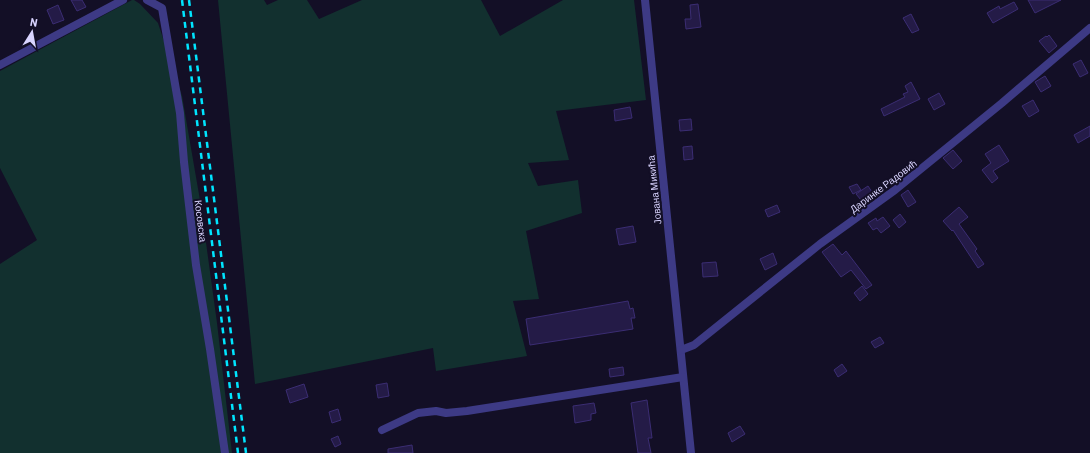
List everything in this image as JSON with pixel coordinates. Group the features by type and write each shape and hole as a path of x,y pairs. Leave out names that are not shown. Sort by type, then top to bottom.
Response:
{"street":[{"path":"0,65 123,0"},
{"name":"Косовска","path":"147,0 162,8 170,51 180,113 196,264 225,453"},
{"name":"Јована Микића","path":"645,0 691,453"},
{"name":"Даринке Радовић","path":"680,350 694,344 820,244 895,190 1002,104 1090,28"},
{"path":"382,430 418,413 436,411 446,413 467,411 683,377"}],"green space":[{"path":"132,0 140,4 158,23 182,96 201,206 217,323 232,453 0,453 0,264 37,240 0,168 0,71"},
{"path":"218,0 264,0 267,5 278,0 307,0 319,19 362,0 481,0 500,36 563,0 634,0 646,100 556,111 569,160 528,163 538,186 578,180 582,213 526,231 539,299 513,301 527,356 436,371 433,348 255,384"}],"building":[{"path":"71,0 82,0 86,7 77,11"},
{"path":"1028,0 1061,0 1035,13"},
{"path":"1014,2 1018,9 993,23 987,13 999,6 1000,9"},
{"path":"698,4 701,27 686,29 685,19 691,19 690,5"},
{"path":"58,5 64,20 53,24 47,10"},
{"path":"911,14 919,30 912,33 903,18"},
{"path":"1049,35 1057,46 1049,53 1039,41"},
{"path":"1081,60 1088,73 1080,77 1073,64"},
{"path":"1045,76 1051,86 1041,92 1035,82"},
{"path":"911,82 920,99 884,116 881,109 905,97 903,94 908,92 905,86"},
{"path":"939,93 945,104 934,110 928,99"},
{"path":"1033,100 1039,111 1029,117 1022,106"},
{"path":"630,107 632,118 615,121 614,110"},
{"path":"691,119 692,130 680,131 679,120"},
{"path":"1090,126 1090,136 1078,143 1074,135"},
{"path":"999,145 1009,161 993,171 998,178 992,183 982,170 991,163 985,154"},
{"path":"692,146 693,159 684,160 683,147"},
{"path":"953,150 962,161 953,169 943,158"},
{"path":"857,184 861,190 853,194 849,187"},
{"path":"868,186 872,192 861,200 856,194"},
{"path":"908,190 916,202 908,207 901,195"},
{"path":"777,205 780,212 768,217 765,210"},
{"path":"959,207 968,217 959,224 977,249 975,251 984,264 978,268 953,230 952,231 943,221"},
{"path":"900,214 906,222 899,228 893,220"},
{"path":"883,217 890,226 881,233 877,228 873,230 868,223 876,218 877,221"},
{"path":"633,226 636,242 619,245 616,229"},
{"path":"833,244 842,255 846,251 872,285 866,289 851,270 841,277 822,252"},
{"path":"773,253 777,264 765,270 760,259"},
{"path":"716,262 718,276 703,277 702,263"},
{"path":"862,286 868,294 860,301 854,293"},
{"path":"628,301 630,309 633,308 635,318 631,318 633,329 530,345 526,319"},
{"path":"880,337 884,343 875,348 871,342"},
{"path":"842,364 847,371 838,377 834,370"},
{"path":"623,367 624,375 610,377 609,369"},
{"path":"387,383 389,396 378,398 376,385"},
{"path":"304,384 308,397 290,403 286,390"},
{"path":"647,400 652,438 648,438 651,453 638,453 631,403"},
{"path":"594,403 596,413 591,414 591,420 575,423 573,406"},
{"path":"338,409 341,420 332,423 329,412"},
{"path":"740,426 745,434 732,442 728,433"},
{"path":"338,436 341,444 335,447 331,439"},
{"path":"412,445 413,453 388,453 388,449"}],"railway":[{"path":"182,0 238,453"},
{"path":"189,0 246,453"}]}
